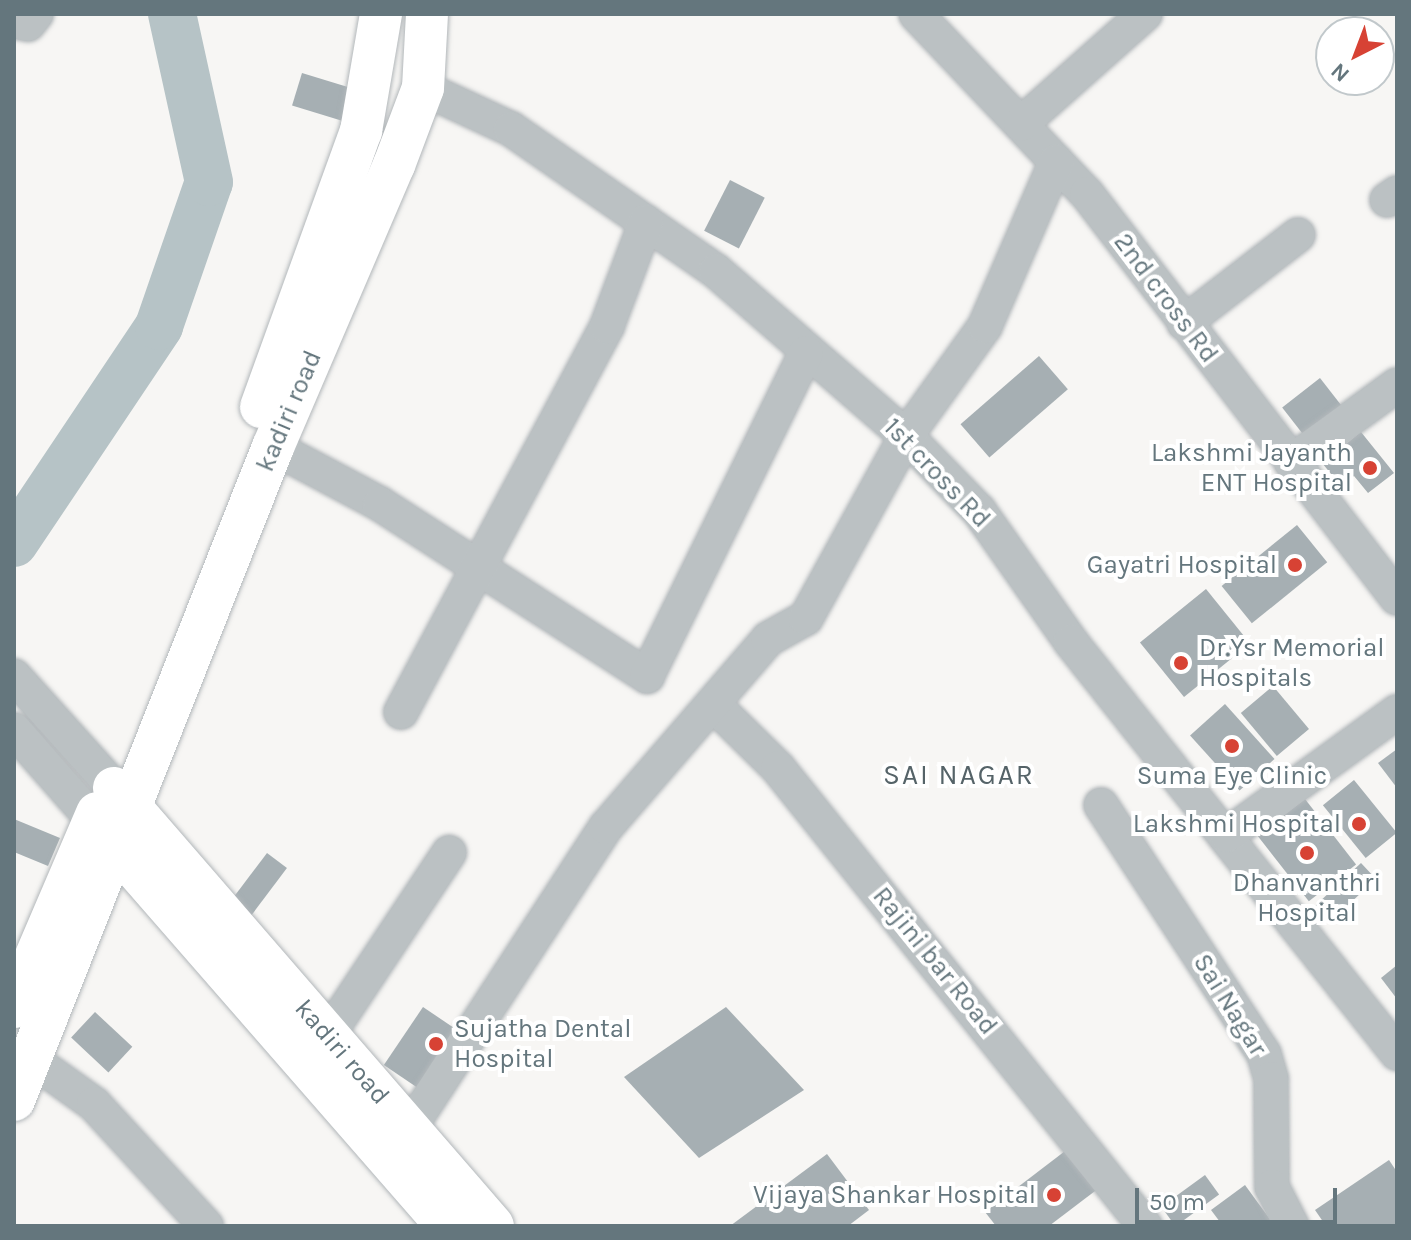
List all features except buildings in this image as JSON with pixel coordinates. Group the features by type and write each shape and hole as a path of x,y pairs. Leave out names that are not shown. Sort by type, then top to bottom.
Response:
{"main road":[{"name":"kadiri road","path":"112,813 371,91 381,14"},
{"name":"kadiri road","path":"112,813 273,447 423,88 427,14"},
{"name":"kadiri road","path":"112,813 328,1035 493,1226"},
{"name":"kadiri road","path":"112,813 447,1226"},
{"path":"14,1007 112,813"},
{"path":"14,1100 31,1059 112,813"}],"street":[{"path":"14,21 28,24 36,14"},
{"name":"2nd cross Rd","path":"916,14 1056,162 1397,598"},
{"path":"1021,124 1145,14"},
{"name":"1st cross Rd","path":"423,88 511,129 716,271 806,353 906,436 979,511 1071,642 1397,1053"},
{"path":"409,1129 574,871 768,639 806,618 906,436 985,326 1056,162"},
{"path":"401,712 607,326 646,222"},
{"path":"1184,323 1298,235"},
{"path":"273,447 479,567 647,676 806,353"},
{"path":"1291,462 1397,385"},
{"path":"14,676 64,734 112,813"},
{"name":"Rajini bar Road","path":"714,705 788,780 1145,1226"},
{"path":"1227,835 1397,712"},
{"path":"14,730 41,761 112,813"},
{"name":"Sai Nagar","path":"1101,805 1264,1054 1271,1079 1272,1187 1292,1226"},
{"path":"328,1035 449,853"},
{"path":"31,1059 94,1104 206,1226"}],"waterway":[{"path":"14,543 159,326 209,182 172,14"}],"place":[{"name":"Lakshmi Jayanth ENT Hospital","path":"1370,468"},
{"name":"Gayatri Hospital","path":"1295,565"},
{"name":"Dr.Ysr Memorial Hospitals","path":"1181,663"},
{"name":"Suma Eye Clinic","path":"1232,746"},
{"name":"Lakshmi Hospital","path":"1359,824"},
{"name":"Dhanvanthri Hospital","path":"1307,853"},
{"name":"Sujatha Dental Hospital","path":"436,1044"},
{"name":"Vijaya Shankar Hospital","path":"1054,1195"}],"district":[{"name":"SAI NAGAR","path":"959,775"}]}
